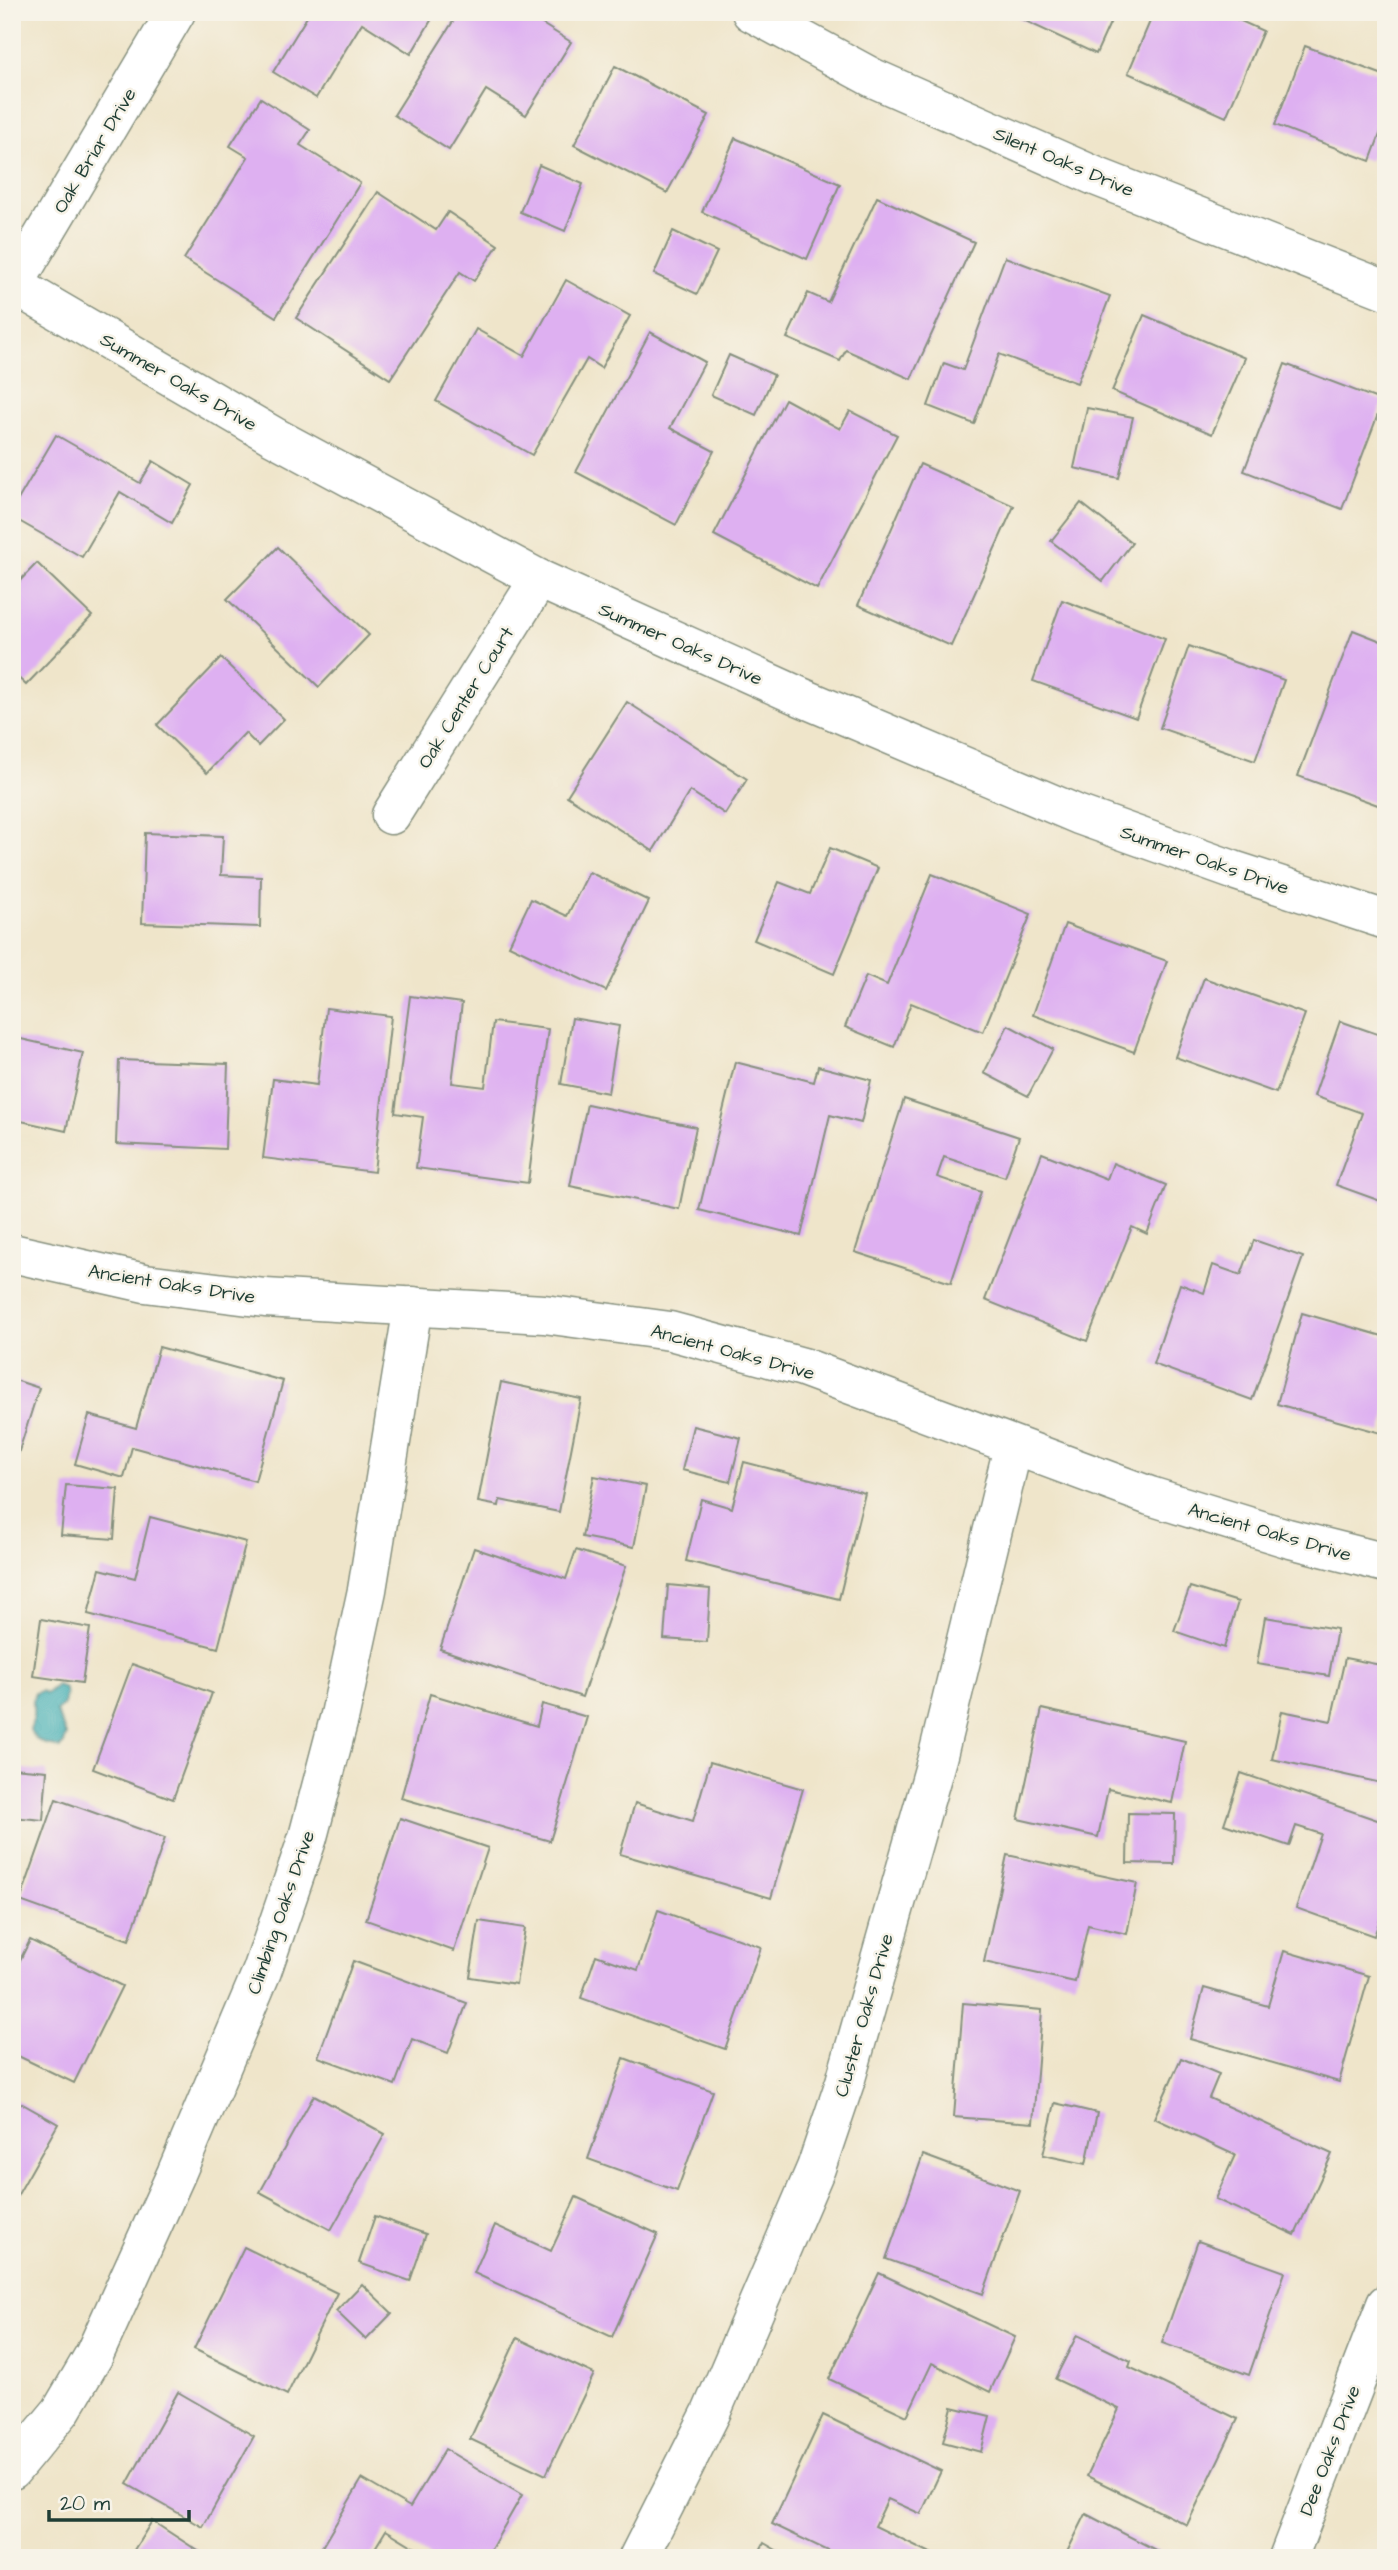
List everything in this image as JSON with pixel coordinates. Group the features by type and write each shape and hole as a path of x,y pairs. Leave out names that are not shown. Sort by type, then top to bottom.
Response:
{"street":[{"name":"Oak Briar Drive","path":"13,287 176,12"},
{"name":"Silent Oaks Drive","path":"751,12 873,78 1083,171 1386,290"},
{"name":"Summer Oaks Drive","path":"13,287 273,436 539,579 801,697 1079,815 1233,870 1386,920"},
{"name":"Oak Center Court","path":"391,815 539,579"},
{"name":"Ancient Oaks Drive","path":"12,1253 145,1283 265,1298 544,1314 670,1331 803,1367 1150,1496 1287,1538 1386,1563"},
{"name":"Climbing Oaks Drive","path":"12,2470 61,2411 94,2355 176,2174 262,1971 308,1837 340,1715 367,1590 413,1306"},
{"name":"Cluster Oaks Drive","path":"638,2558 711,2413 816,2168 845,2082 939,1755 1013,1447"},
{"name":"Dee Oaks Drive","path":"1288,2558 1386,2304"}],"water":[{"path":"57,1685 64,1688 66,1693 64,1705 56,1711 66,1735 60,1748 38,1740 30,1729 35,1693 41,1691 46,1694"}],"building":[{"path":"310,12 436,12 411,54 362,23 316,98 273,72"},
{"path":"459,12 523,12 571,42 526,115 486,90 449,150 394,115"},
{"path":"1006,12 1115,12 1096,54"},
{"path":"1154,12 1221,12 1263,31 1226,117 1128,73"},
{"path":"1305,46 1386,76 1386,118 1370,161 1275,125"},
{"path":"615,66 709,115 667,193 574,145"},
{"path":"261,98 310,130 300,145 360,183 276,317 184,259 248,157 230,146"},
{"path":"735,138 840,184 807,259 702,212"},
{"path":"539,165 583,184 565,231 520,212"},
{"path":"378,192 436,230 448,212 498,245 474,281 460,272 390,379 296,318"},
{"path":"877,197 974,242 911,379 846,350 840,361 787,338 808,293 828,302"},
{"path":"673,231 717,252 697,294 654,274"},
{"path":"1005,257 1110,296 1077,383 999,354 974,424 928,406 944,363 963,370"},
{"path":"566,280 630,316 601,368 587,359 532,455 436,401 476,329 524,356"},
{"path":"1144,315 1245,358 1212,434 1112,391"},
{"path":"650,332 705,362 670,428 714,451 676,525 576,472"},
{"path":"729,355 774,375 756,415 711,395"},
{"path":"1285,364 1383,401 1342,509 1244,471"},
{"path":"785,399 840,429 850,411 897,435 817,589 714,535"},
{"path":"1087,408 1133,417 1119,478 1074,468"},
{"path":"56,435 140,483 153,461 193,485 172,523 120,492 82,557 12,517 12,510"},
{"path":"920,464 1014,506 951,646 858,605"},
{"path":"1081,503 1132,543 1103,581 1051,541"},
{"path":"278,547 369,635 319,687 227,599"},
{"path":"37,563 92,616 26,685 12,672 12,589"},
{"path":"1062,600 1165,639 1136,718 1033,681"},
{"path":"1353,630 1386,643 1386,808 1298,776"},
{"path":"1189,646 1284,680 1255,761 1160,728"},
{"path":"221,658 284,719 258,746 245,733 207,773 157,725"},
{"path":"627,702 747,779 725,814 690,791 653,851 567,796"},
{"path":"145,833 223,836 221,875 261,877 260,927 142,923"},
{"path":"830,848 878,868 834,974 754,940 779,882 810,894"},
{"path":"589,872 649,901 606,991 509,945 531,899 567,916"},
{"path":"932,874 1031,914 983,1032 911,1003 894,1047 845,1027 866,976 887,985"},
{"path":"1065,924 1167,961 1134,1052 1033,1015"},
{"path":"1204,978 1305,1014 1276,1093 1175,1057"},
{"path":"410,996 462,1003 452,1083 485,1087 493,1022 548,1029 528,1183 416,1168 423,1117 395,1113"},
{"path":"326,1008 391,1016 374,1172 263,1158 273,1079 317,1085"},
{"path":"572,1018 619,1026 608,1093 561,1084"},
{"path":"1340,1021 1386,1037 1386,1203 1336,1185 1362,1113 1314,1096"},
{"path":"1008,1025 1053,1049 1028,1096 984,1073"},
{"path":"12,1037 83,1053 66,1131 12,1119"},
{"path":"119,1060 228,1064 225,1149 116,1144"},
{"path":"735,1062 814,1082 818,1066 871,1080 861,1123 830,1115 801,1236 699,1210"},
{"path":"904,1099 1019,1137 1005,1177 944,1157 937,1177 981,1192 951,1283 855,1252"},
{"path":"587,1104 696,1127 679,1209 570,1186"},
{"path":"1042,1153 1107,1179 1113,1163 1166,1185 1147,1234 1132,1227 1087,1341 985,1300"},
{"path":"1254,1240 1303,1257 1252,1400 1153,1364 1180,1284 1204,1293 1213,1265 1241,1275"},
{"path":"1302,1313 1386,1337 1386,1416 1381,1433 1277,1404"},
{"path":"159,1347 283,1381 255,1481 132,1447 124,1478 75,1464 89,1415 136,1428"},
{"path":"12,1379 39,1388 13,1470 12,1470"},
{"path":"501,1382 581,1399 559,1512 500,1500 499,1506 478,1502"},
{"path":"693,1426 741,1438 730,1482 682,1470"},
{"path":"744,1462 865,1493 839,1599 686,1561 701,1499 732,1508"},
{"path":"594,1476 646,1486 634,1547 582,1537"},
{"path":"66,1485 118,1489 114,1539 61,1535"},
{"path":"150,1517 246,1542 218,1648 88,1614 100,1569 135,1578"},
{"path":"474,1548 566,1579 576,1550 626,1566 582,1697 440,1649"},
{"path":"668,1585 710,1589 707,1642 664,1639"},
{"path":"1190,1587 1238,1602 1224,1648 1174,1631"},
{"path":"1265,1617 1337,1629 1329,1676 1257,1664"},
{"path":"41,1619 90,1628 82,1683 33,1676"},
{"path":"1345,1658 1386,1666 1386,1784 1272,1759 1282,1711 1331,1721"},
{"path":"132,1664 212,1693 173,1799 93,1769"},
{"path":"430,1694 537,1726 542,1704 587,1717 550,1841 401,1798"},
{"path":"1042,1709 1185,1741 1172,1803 1108,1789 1098,1837 1018,1819"},
{"path":"710,1762 803,1789 771,1898 620,1854 635,1803 693,1821"},
{"path":"12,1768 47,1771 43,1820 12,1817"},
{"path":"1241,1773 1386,1823 1386,1903 1374,1936 1296,1908 1321,1834 1296,1826 1289,1846 1224,1824"},
{"path":"56,1799 165,1838 129,1940 20,1901"},
{"path":"1128,1813 1175,1814 1174,1864 1127,1863"},
{"path":"400,1818 488,1848 454,1951 366,1920"},
{"path":"1007,1855 1137,1883 1127,1934 1088,1925 1075,1982 984,1962"},
{"path":"658,1910 761,1947 725,2049 581,1998 596,1955 638,1970"},
{"path":"479,1921 525,1928 516,1984 470,1977"},
{"path":"30,1940 122,1986 74,2083 12,2053 12,1976"},
{"path":"1284,1951 1369,1976 1339,2082 1190,2039 1204,1988 1268,2006"},
{"path":"353,1961 467,2003 448,2053 412,2039 395,2085 318,2057"},
{"path":"963,2003 1042,2010 1033,2123 954,2117"},
{"path":"624,2058 713,2091 677,2191 588,2159"},
{"path":"1181,2058 1219,2074 1209,2098 1332,2154 1295,2235 1215,2199 1235,2155 1154,2118"},
{"path":"314,2095 385,2134 331,2230 260,2192"},
{"path":"12,2098 58,2124 12,2205"},
{"path":"1055,2103 1097,2113 1086,2164 1043,2155"},
{"path":"923,2155 1020,2191 983,2294 886,2259"},
{"path":"576,2197 658,2234 612,2337 474,2273 495,2225 551,2251"},
{"path":"375,2216 426,2234 410,2281 359,2263"},
{"path":"1198,2241 1285,2272 1249,2375 1162,2343"},
{"path":"244,2247 337,2293 287,2395 194,2349"},
{"path":"879,2273 1015,2337 990,2392 932,2363 907,2416 829,2379"},
{"path":"362,2284 392,2313 366,2340 336,2311"},
{"path":"1077,2335 1131,2361 1129,2367 1238,2419 1187,2525 1087,2476 1119,2409 1055,2379"},
{"path":"517,2338 594,2374 546,2475 470,2439"},
{"path":"178,2392 254,2436 203,2527 127,2484"},
{"path":"952,2407 990,2416 981,2452 943,2442"},
{"path":"823,2415 941,2471 921,2514 888,2499 875,2526 941,2558 843,2558 772,2524"},
{"path":"445,2449 522,2495 486,2558 432,2558 386,2530 369,2558 329,2558 319,2552 362,2479 410,2507"},
{"path":"1086,2514 1171,2558 1064,2558"},
{"path":"152,2521 209,2558 129,2558"},
{"path":"764,2543 790,2558 756,2558"}]}
